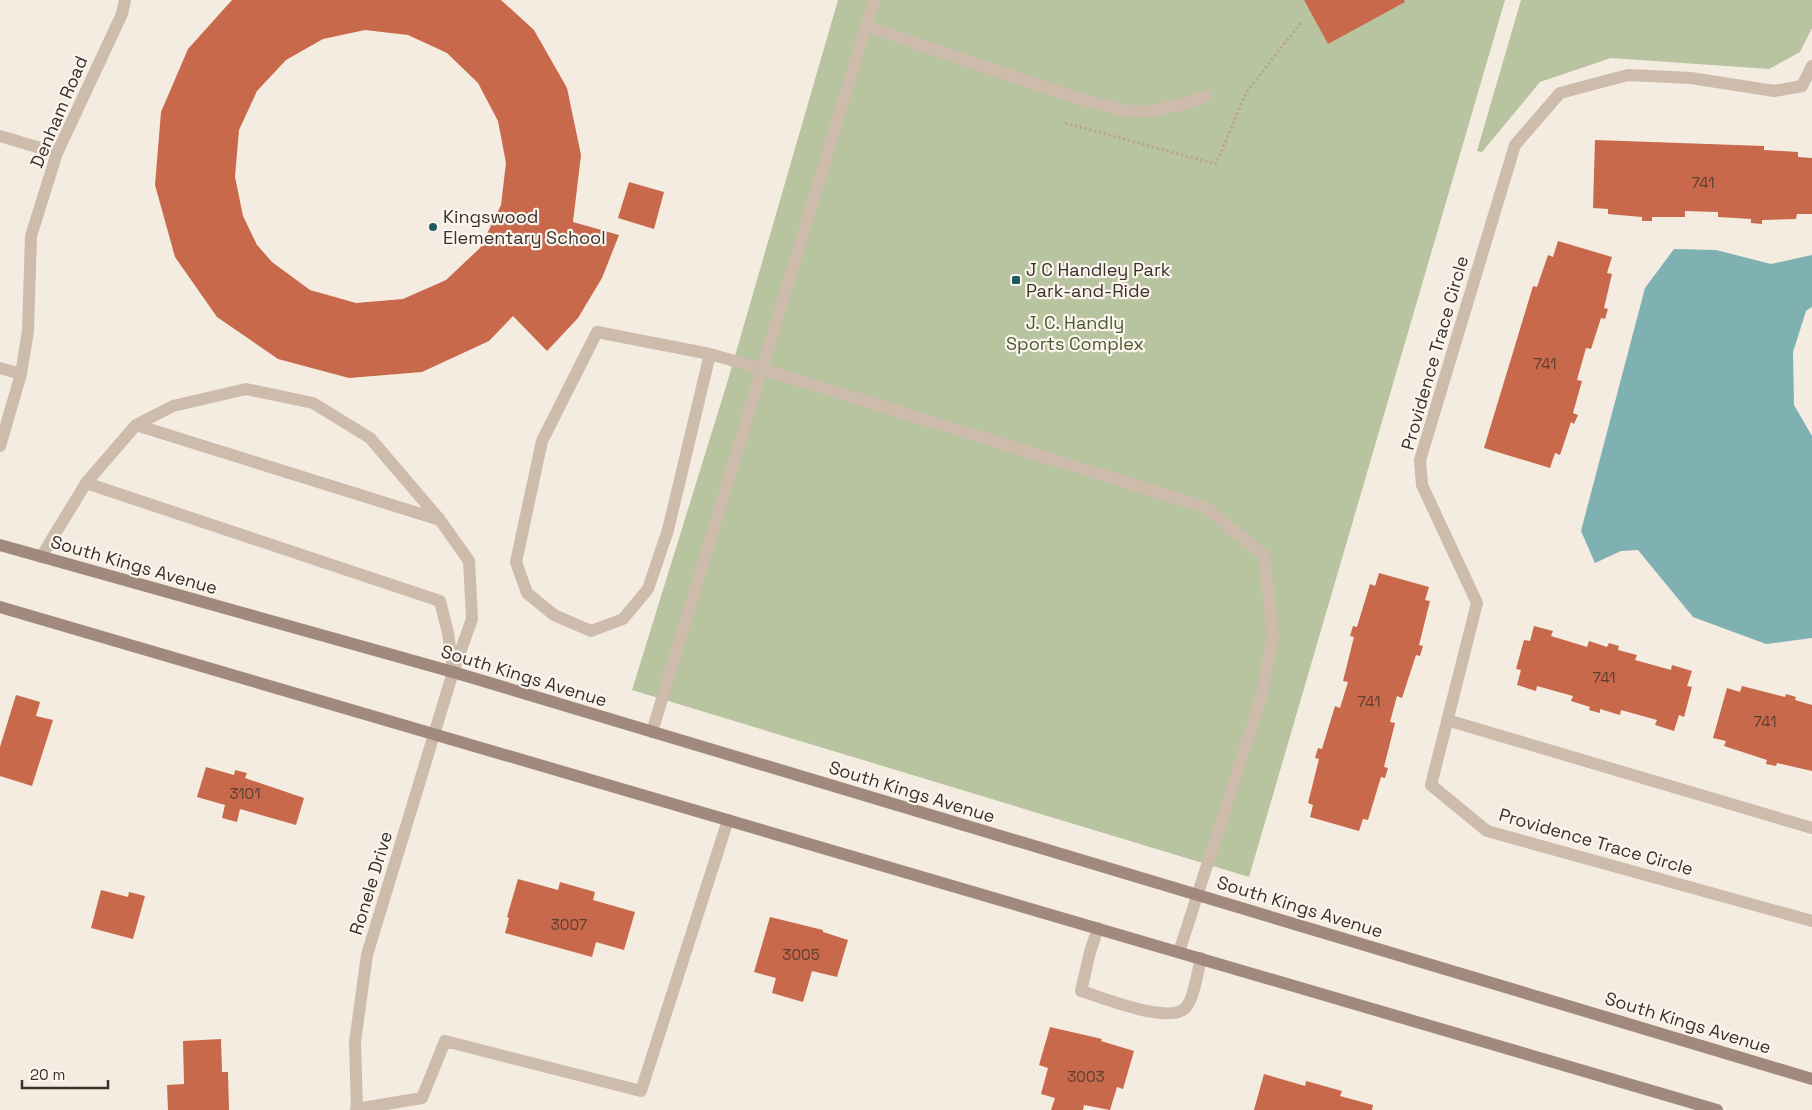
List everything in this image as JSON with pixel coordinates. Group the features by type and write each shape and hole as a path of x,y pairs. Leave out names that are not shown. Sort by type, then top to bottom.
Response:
{"main road":[{"name":"South Kings Avenue","path":"0,545 453,672 1812,1079"},
{"path":"0,607 1717,1110"}],"street":[{"name":"Denham Road","path":"0,446 21,374 28,331 31,236 57,153 122,14 125,0"},
{"path":"652,732 875,0"},
{"path":"866,26 1073,97 1126,111 1145,112 1185,104 1206,96"},
{"name":"Providence Trace Circle","path":"1812,66 1802,86 1774,91 1691,78 1628,74 1560,93 1515,145 1420,460 1422,485 1476,603 1431,785 1487,830 1812,921"},
{"path":"0,136 57,153"},
{"path":"710,354 668,530 648,589 623,619 591,631 554,615 527,594 516,562 542,440 597,332 710,354 1206,507 1264,555 1273,634 1262,696 1178,952"},
{"path":"0,368 21,374"},
{"name":"Ronele Drive","path":"136,425 173,406 246,389 313,403 370,438 440,520 469,561 472,618 453,672 367,955 355,1042 356,1110"},
{"path":"41,557 86,483 136,425 440,520"},
{"path":"86,483 440,601 448,633 453,672"},
{"path":"1447,720 1812,828"},
{"path":"356,1110 422,1098 445,1041 641,1091 728,820"},
{"path":"1098,928 1081,991 1155,1013 1179,1013 1188,1006 1201,958"}],"green space":[{"name":"J. C. Handly Sports Complex","path":"838,0 1505,0 1249,877 632,690 728,380"},
{"path":"1521,0 1812,0 1812,28 1800,52 1769,69 1611,58 1540,82 1482,152 1477,151"}],"water":[{"path":"1674,249 1716,250 1771,264 1812,255 1812,307 1806,311 1793,352 1794,405 1812,436 1812,638 1766,644 1693,617 1638,550 1621,551 1595,563 1581,531 1645,288"}],"building":[{"path":"232,0 501,0 534,30 567,88 581,155 573,222 619,235 602,278 578,318 547,351 513,316 489,341 422,372 349,378 278,359 217,317 175,257 155,185 161,112 188,49","holes":["365,30 408,35 447,53 478,83 498,121 506,163 501,205 480,248 446,280 403,299 356,303 310,290 272,262 257,245 243,216 235,177 239,130 257,91 286,60 323,39"]},
{"path":"1304,0 1404,0 1405,2 1328,44"},
{"path":"1595,140 1764,146 1764,150 1798,152 1798,157 1812,158 1812,214 1797,214 1796,219 1762,220 1762,224 1751,223 1751,219 1718,217 1718,212 1685,211 1685,217 1652,217 1652,221 1642,221 1642,217 1608,214 1608,209 1593,208"},
{"path":"629,182 664,192 654,229 618,218"},
{"path":"1558,241 1612,257 1607,273 1612,274 1604,308 1608,309 1605,319 1601,318 1591,349 1586,348 1577,380 1582,381 1573,413 1578,415 1574,424 1571,422 1560,455 1555,453 1550,468 1484,448 1533,286 1537,287 1548,255 1553,257"},
{"path":"1379,573 1429,587 1425,600 1430,601 1419,645 1423,646 1420,656 1416,655 1402,698 1397,696 1390,722 1395,723 1384,767 1388,768 1385,778 1381,777 1368,820 1363,819 1359,831 1310,817 1313,805 1308,803 1319,759 1315,758 1318,748 1322,749 1335,706 1340,708 1348,682 1343,681 1354,637 1350,636 1353,626 1357,627 1370,584 1375,586"},
{"path":"1534,626 1553,631 1551,636 1587,647 1589,641 1607,647 1609,643 1619,646 1618,650 1637,655 1635,660 1671,670 1672,665 1692,671 1687,686 1692,687 1684,717 1679,715 1674,731 1655,725 1657,720 1621,710 1620,715 1600,709 1600,713 1589,710 1590,707 1571,701 1573,696 1537,686 1536,691 1517,685 1521,670 1516,669 1524,640 1530,641"},
{"path":"1742,686 1785,697 1786,694 1796,697 1795,700 1812,705 1812,771 1777,763 1776,766 1766,764 1767,760 1724,746 1726,741 1713,738 1727,688 1740,692"},
{"path":"16,695 40,702 36,716 53,720 32,786 0,776 0,747"},
{"path":"206,767 234,775 235,770 247,773 245,778 304,798 296,825 240,809 237,822 222,818 225,805 197,797"},
{"path":"518,879 558,890 560,882 595,892 593,900 635,912 624,950 596,942 592,957 505,933 509,918 507,917"},
{"path":"101,890 128,897 129,892 145,896 133,939 91,928"},
{"path":"770,917 823,930 823,932 848,940 837,977 812,971 803,1002 772,993 776,978 754,972"},
{"path":"1050,1027 1102,1039 1101,1041 1134,1051 1123,1089 1117,1087 1110,1110 1084,1105 1083,1110 1051,1110 1055,1098 1041,1094 1048,1068 1039,1065"},
{"path":"221,1039 222,1072 228,1072 229,1110 168,1110 167,1085 184,1084 183,1041"},
{"path":"1264,1074 1305,1086 1306,1081 1342,1091 1340,1096 1373,1105 1372,1110 1254,1110"}],"place":[{"name":"Kingswood Elementary School","path":"433,227"},
{"name":"J C Handley Park Park-and-Ride","path":"1016,280"}]}
